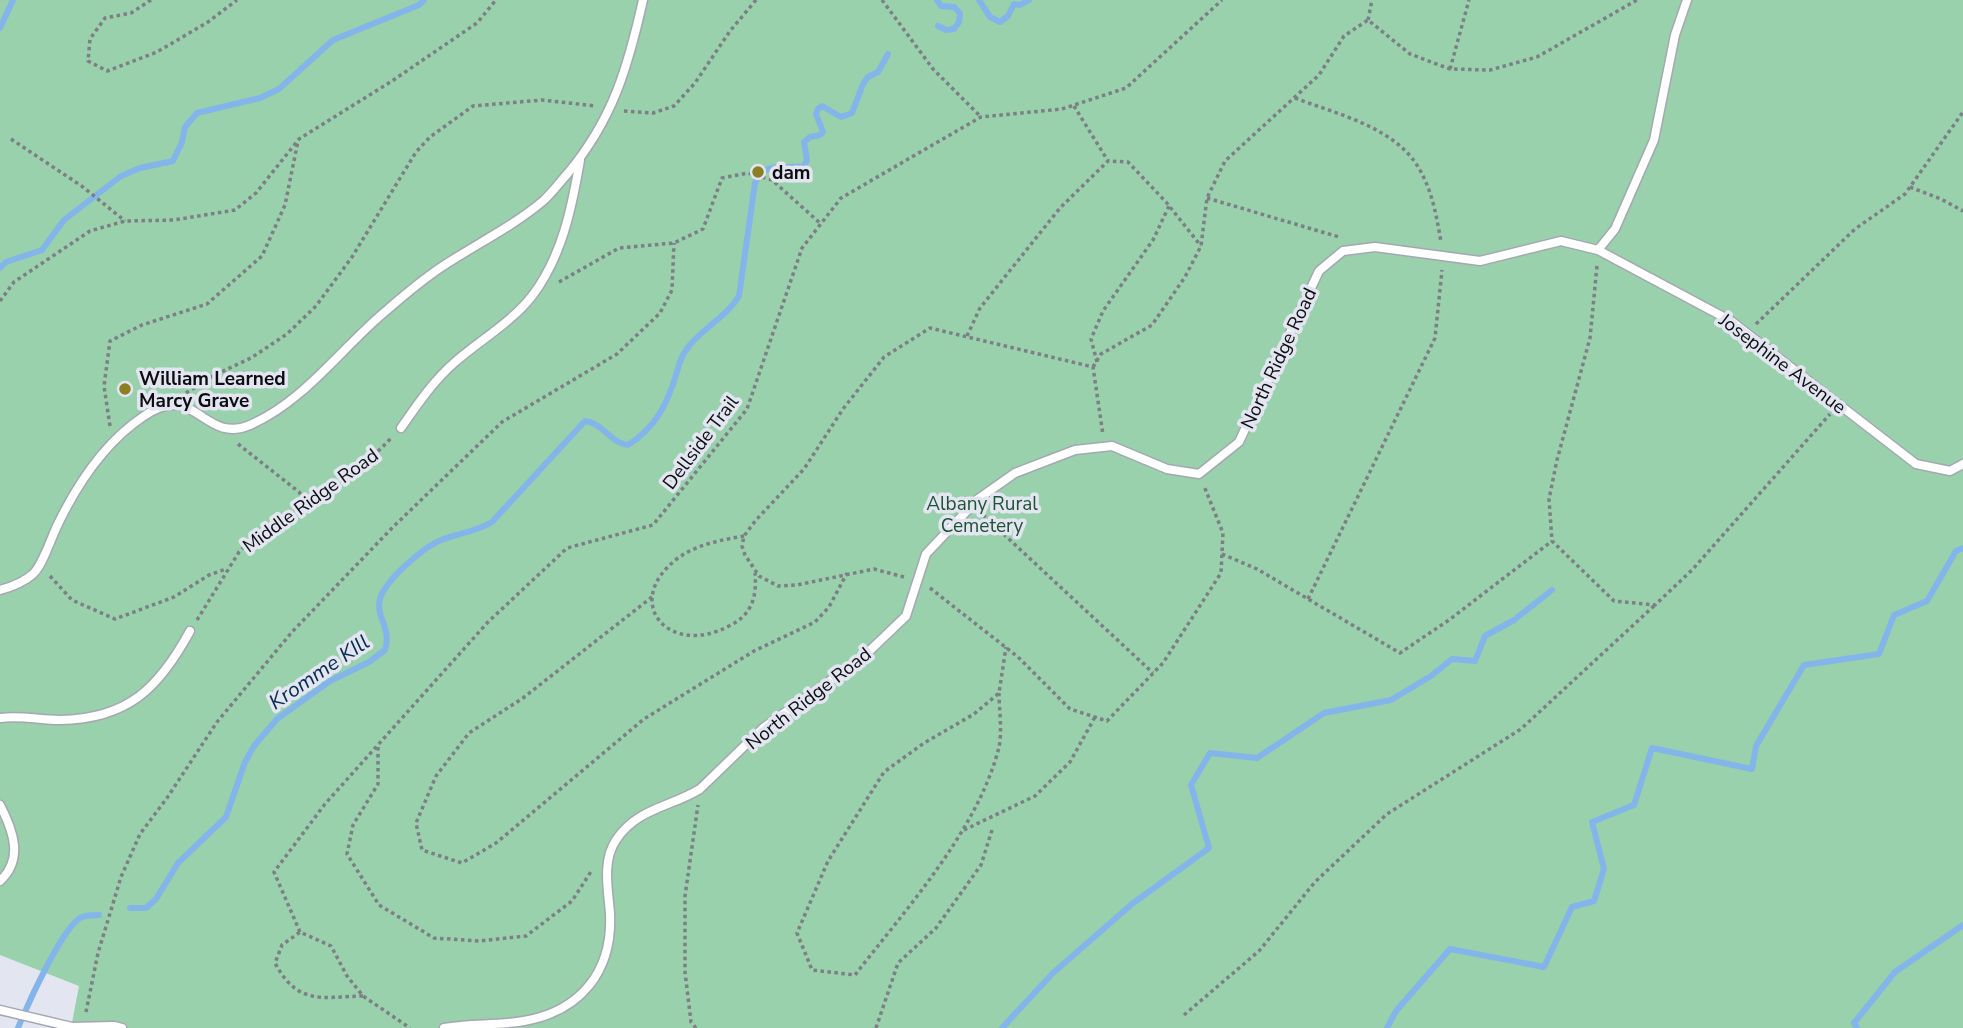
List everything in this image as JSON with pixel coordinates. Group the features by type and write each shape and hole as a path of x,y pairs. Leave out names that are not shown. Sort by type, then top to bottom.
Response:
{"lane":[{"path":"0,590 11,587 35,573 60,519 96,460 145,415 170,404 184,405 225,429 245,427 274,412 385,311 436,270 513,224 545,199 580,157 610,108 625,72 643,0"},
{"path":"1598,250 1615,229 1654,140 1675,34 1687,0"},
{"path":"401,428 427,391 447,370 521,307 538,288 550,267 568,220 580,157"},
{"name":"North Ridge Road","path":"609,858 617,838 631,823 651,809 701,789 763,728 861,659 906,617 926,554 973,505 1015,473 1074,450 1112,446 1167,469 1199,474 1239,442 1319,271 1343,251 1375,247 1480,261 1560,241 1598,250"},
{"name":"Josephine Avenue","path":"1598,250 1731,321 1916,464 1950,471 1963,464"},
{"path":"0,718 87,719 122,708 137,700 158,680 177,656 190,631"},
{"path":"0,805 8,820 15,848 8,874 0,881"},
{"path":"444,1028 522,1022 546,1017 583,994 601,968 611,930 609,858"},
{"path":"0,1010 73,1027 122,1028"}],"path":[{"path":"151,0 131,13 105,18 90,39 88,61 107,71 157,52 208,22 237,0"},
{"path":"0,301 14,282 90,231 125,221 174,220 235,210 256,193 299,139 393,81 477,23 496,0"},
{"path":"170,404 213,376 251,358 287,334 316,306 352,257 416,152 430,137 473,106 542,100 634,113 653,113 674,106 695,83 730,30 756,0"},
{"path":"882,0 933,69 981,117"},
{"name":"Dellside Trail","path":"300,932 274,872 325,804 488,622 567,548 653,525 747,409 802,248 841,198 981,117 1062,109 1126,88 1222,0"},
{"path":"1105,447 1093,368 1101,355 1152,325 1185,277 1201,246 1207,198 1226,161 1319,75 1344,36 1367,20 1372,0"},
{"path":"1450,69 1469,0"},
{"path":"1367,20 1410,54 1450,69 1490,70 1537,57 1637,0"},
{"path":"1295,98 1365,124 1401,145 1422,172 1435,208 1444,256 1435,338 1308,599"},
{"path":"1073,106 1108,160"},
{"path":"1747,333 1855,229 1905,194 1963,112"},
{"path":"11,139 83,187 125,221"},
{"path":"114,441 104,386 110,341 142,325 207,304 262,256 285,205 299,139"},
{"path":"1108,160 1128,162 1201,246"},
{"path":"967,336 979,309 1060,208 1108,160"},
{"path":"551,287 619,248 674,243 702,229 722,178 748,173 772,180 821,224"},
{"path":"1910,187 1963,211"},
{"path":"1207,198 1349,239"},
{"path":"1097,362 1091,339 1102,311 1153,240 1169,206"},
{"path":"83,1028 98,953 121,877 140,834 217,722 292,632 392,528 502,422 617,354 660,313 672,290 674,243"},
{"path":"1598,250 1590,338 1549,499 1552,541 1614,601 1655,605"},
{"path":"1093,368 930,328 884,357 843,409 804,469 744,536 742,546 755,571 764,580 778,586 797,585 874,569 917,580 1006,647 1070,709 1107,721 1163,663 1221,573 1223,533 1199,474"},
{"path":"1184,1016 1259,951 1315,882 1387,814 1521,729 1655,605 1692,570 1839,404"},
{"name":"Middle Ridge Road","path":"190,631 228,568 248,543 342,482 371,460 401,428"},
{"path":"237,443 299,492 306,504"},
{"path":"973,505 1153,673"},
{"path":"744,536 699,546 679,558 657,580 652,606 657,618 667,629 682,636 717,632 734,624 751,607 756,588 755,571"},
{"path":"1222,554 1257,569 1400,653 1450,620 1552,541"},
{"path":"39,564 72,600 115,619 174,597 209,575 228,568"},
{"path":"652,597 523,698 469,733 436,776 416,823 422,850 462,863 496,843 644,719 754,651 815,622 829,607 847,573"},
{"path":"999,692 974,714 924,743 884,772 828,861 797,933 812,970 855,975 962,831 982,794 999,748 999,692 1006,647"},
{"path":"962,831 1035,796 1070,762 1094,717"},
{"path":"379,745 378,784 353,825 347,854 379,905 434,938 479,941 526,936 572,901 598,861 609,858"},
{"path":"696,1028 691,1022 685,972 685,896 701,789"},
{"path":"876,1028 898,963 936,928 981,865 992,831"},
{"path":"363,996 312,998 285,982 275,963 282,945 300,932 331,946 347,976 363,996 410,1028"}],"green space":[{"name":"Albany Rural Cemetery","path":"0,0 1963,0 1963,1028 71,1028 79,986 0,955"}],"waterway":[{"path":"0,28 13,0"},
{"path":"0,268 6,262 42,250 64,220 121,176 140,168 173,161 182,142 185,127 197,113 260,98 279,89 333,40 419,5 424,0"},
{"name":"Kromme KIll","path":"937,0 941,6 954,7 960,13 959,22 954,29 946,30 938,26"},
{"name":"Kromme KIll","path":"979,0 990,17 1000,22 1008,16 1014,4 1020,5 1029,0"},
{"name":"Kromme KIll","path":"130,908 146,908 156,899 178,863 226,817 245,762 254,746 277,719 330,681 369,662 385,650 387,642 380,599 389,583 406,565 441,540 492,522 585,421 597,425 616,441 628,445 646,431 659,415 686,350 739,296 755,183 759,176 775,167 804,166 807,160 804,142 823,132 816,114 818,109 822,106 841,117 852,113 863,84 868,77 878,72 888,54"},
{"path":"1387,1028 1396,1011 1450,949 1544,967 1572,907 1594,901 1604,869 1592,822 1634,805 1652,748 1752,769 1756,746 1804,665 1879,654 1894,615 1927,601 1956,551 1963,548"},
{"path":"1002,1028 1053,973 1132,904 1209,848 1191,785 1210,753 1257,758 1324,713 1391,700 1431,676 1452,659 1475,661 1485,636 1514,620 1552,590"},
{"name":"Kromme KIll","path":"18,1028 46,967 65,935 82,917 99,915"},
{"path":"1857,1028 1854,1023 1895,972 1963,925"}],"place":[{"name":"dam","path":"758,172"},
{"name":"William Learned Marcy Grave","path":"125,389"}]}
